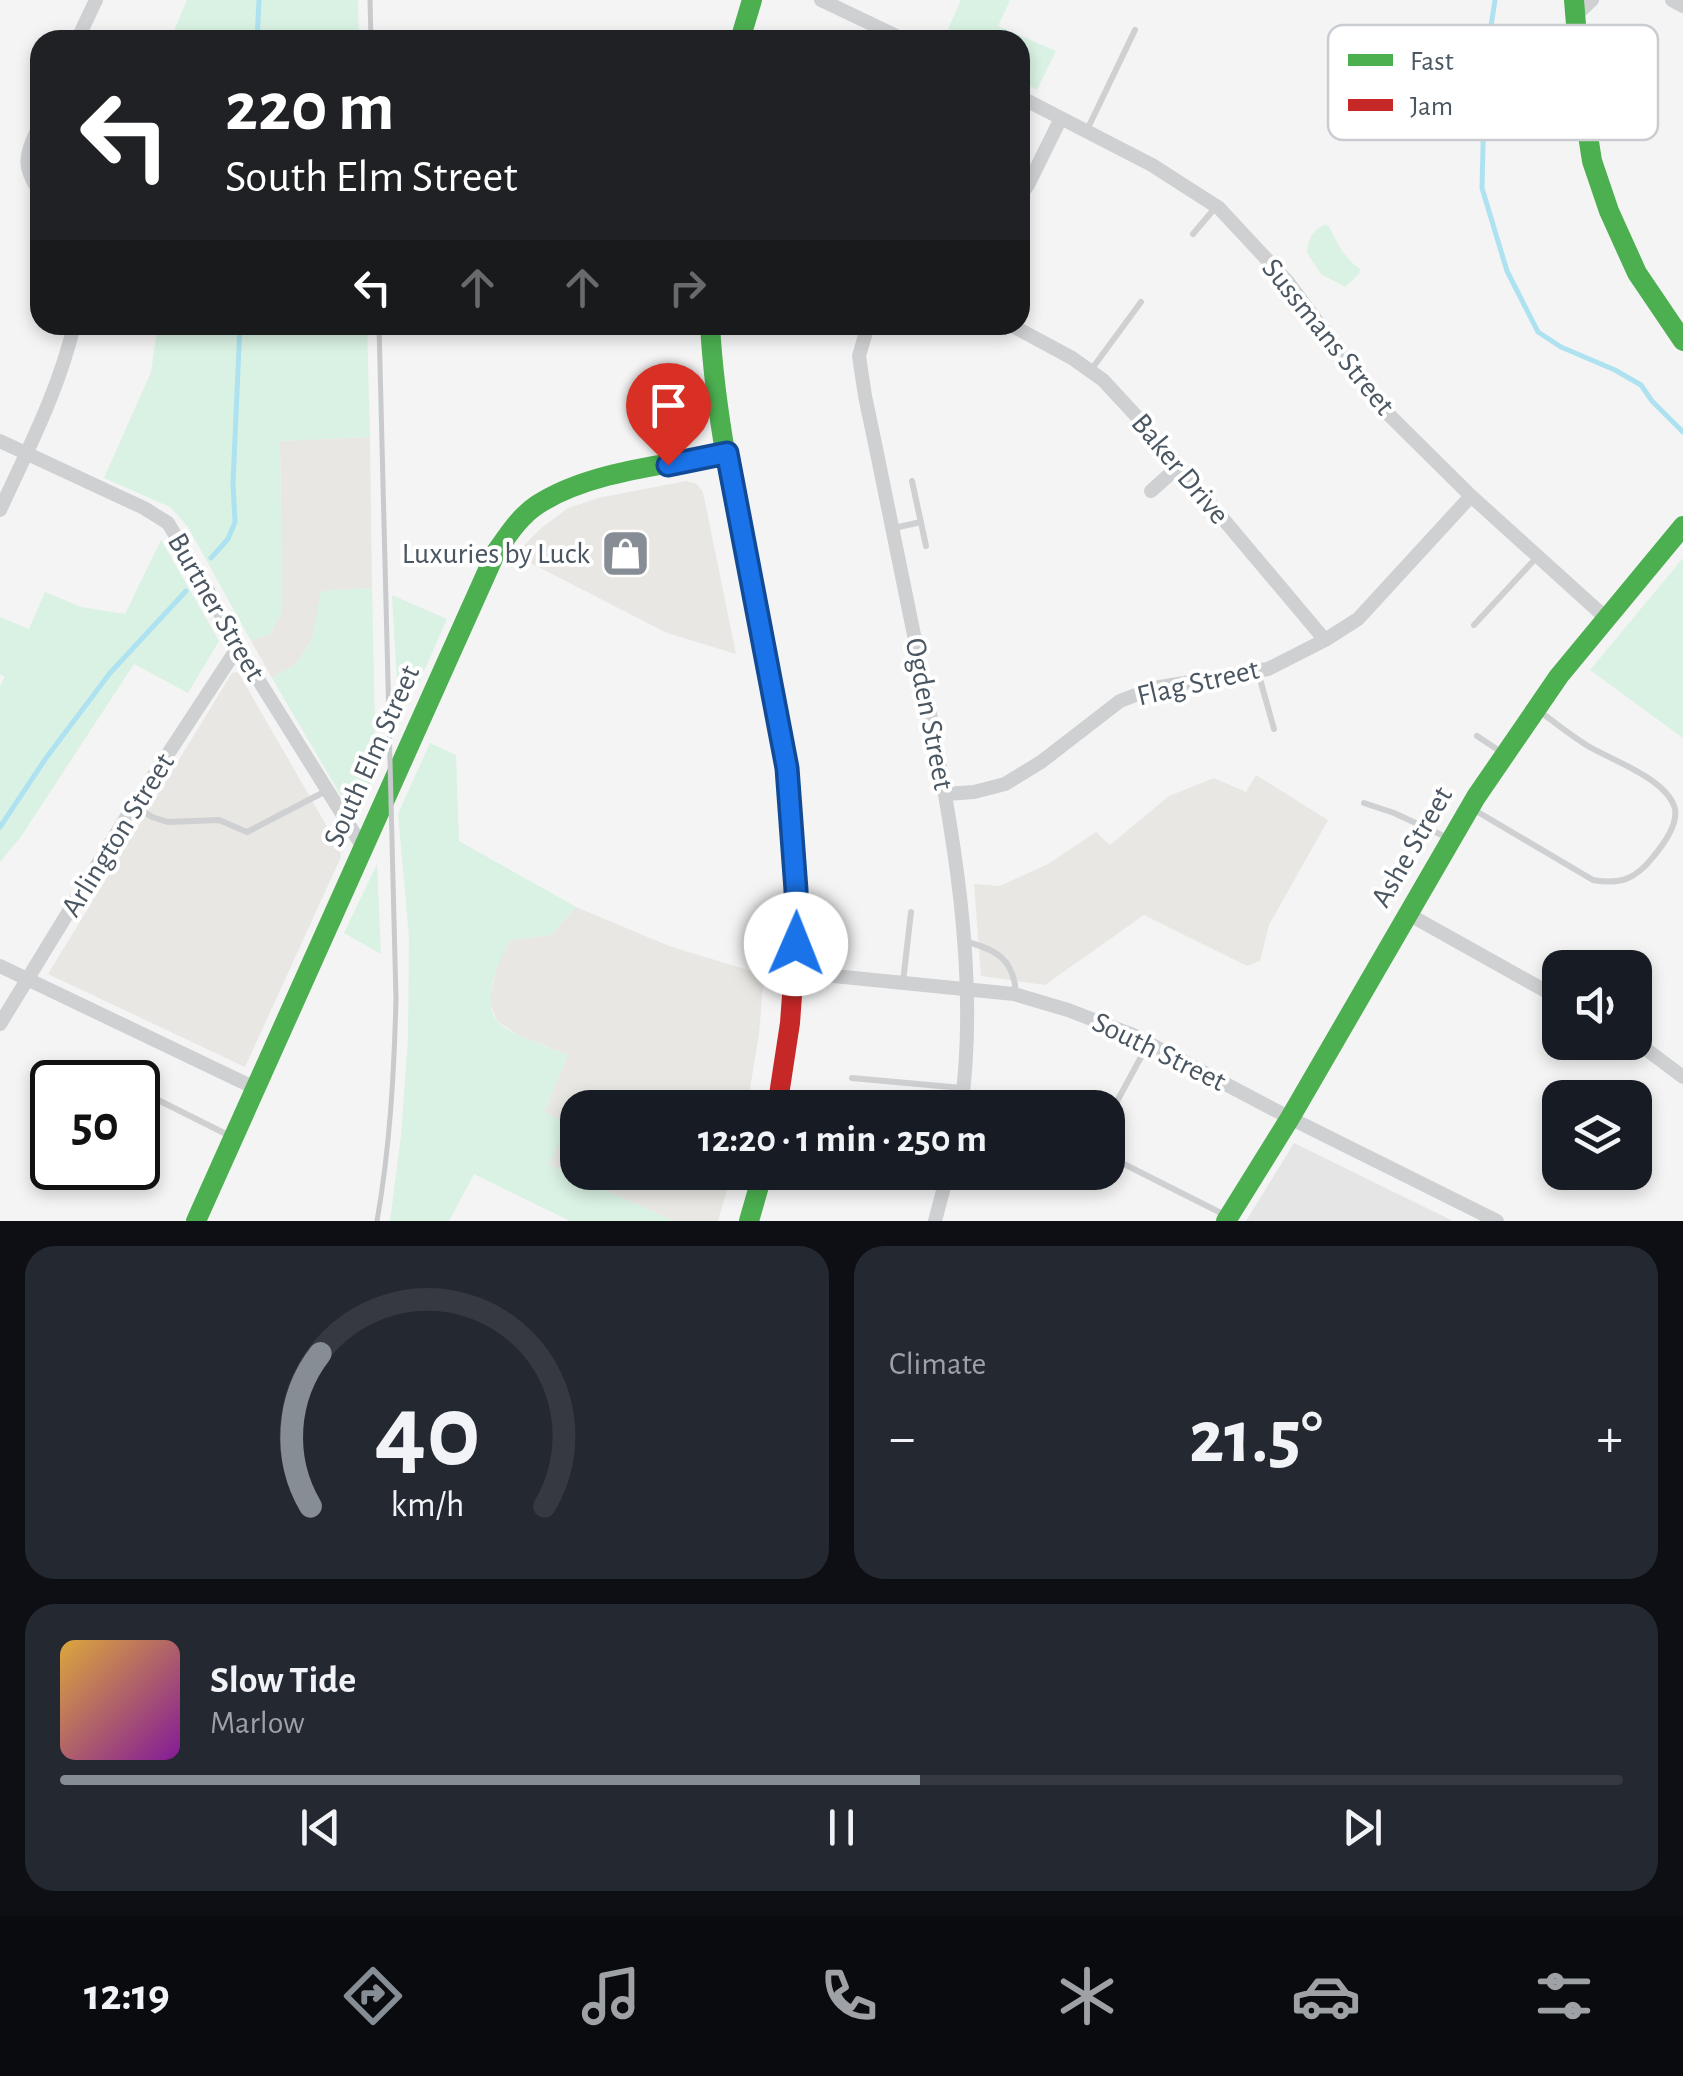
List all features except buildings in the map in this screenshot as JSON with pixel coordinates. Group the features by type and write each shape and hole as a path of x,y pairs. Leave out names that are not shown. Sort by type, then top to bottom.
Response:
{"street":[{"path":"82,30 96,0"},
{"path":"743,30 752,0"},
{"path":"821,0 879,30"},
{"path":"1575,8 1592,0"},
{"path":"1672,0 1683,6"},
{"name":"Sussmans Street","path":"1030,102 1152,166 1216,206 1287,281 1380,406 1607,619"},
{"path":"1030,182 1061,118"},
{"path":"1589,140 1603,194 1637,273 1683,341"},
{"path":"30,149 26,160 30,174"},
{"path":"0,510 47,409 72,335"},
{"path":"711,335 716,395 787,768 796,890 794,972 780,1090"},
{"name":"Ogden Street","path":"864,335 861,369 946,794 968,991 964,1088"},
{"name":"Baker Drive","path":"1029,335 1103,380 1325,640"},
{"name":"Burtner Street","path":"0,441 168,523 238,646 364,849"},
{"name":"South Elm Street","path":"196,1221 496,552 536,506 563,490 727,453"},
{"path":"1151,491 1179,466"},
{"name":"Flag Street","path":"946,794 1005,784 1041,762 1120,701 1154,688 1268,669 1325,640 1358,619 1472,496"},
{"name":"Ashe Street","path":"1227,1219 1504,755 1559,676 1683,526"},
{"name":"Arlington Street","path":"0,1024 238,646"},
{"path":"1408,914 1542,989"},
{"path":"0,966 257,1089"},
{"name":"South Street","path":"794,972 1016,995 1068,1010 1149,1043 1496,1221"},
{"path":"1652,1054 1683,1077"},
{"path":"749,1221 758,1190"},
{"path":"935,1221 943,1190"}],"lane":[{"path":"1086,131 1135,30"},
{"path":"1193,234 1216,206"},
{"path":"1090,371 1141,302"},
{"path":"912,481 926,546"},
{"path":"893,528 921,522"},
{"path":"1474,626 1538,556"},
{"path":"1258,671 1274,729"},
{"path":"1470,807 1593,880 1612,884 1632,878 1672,830 1675,810 1666,792 1587,746 1536,709"},
{"path":"1477,736 1504,755"},
{"path":"134,806 168,822 218,820 247,832 327,791"},
{"path":"1364,803 1451,840"},
{"path":"903,984 911,912"},
{"path":"963,941 987,947 1006,962 1015,976 1016,995"},
{"path":"1123,1090 1149,1043"},
{"path":"852,1078 964,1088"},
{"path":"160,1101 233,1138"},
{"path":"1125,1165 1227,1219"}],"shaded area":[{"path":"370,437 372,588 322,591 312,639 296,664 272,678 251,641 270,634 282,612 280,441"},
{"path":"686,481 697,484 703,492 736,654 667,633 515,555 568,508 598,498"},
{"path":"238,672 340,849 341,857 245,1067 48,974 232,673"},
{"path":"1256,775 1328,820 1269,925 1260,961 1247,966 1144,915 1045,985 981,976 974,884 1000,886 1048,864 1096,832 1110,845 1169,796 1214,778 1246,792"},
{"path":"576,907 669,946 764,975 750,1090 560,1090 560,1170 549,1165 544,1112 568,1055 520,1036 497,1021 489,1000 500,956 511,940 551,935"},
{"path":"1294,1143 1453,1221 1246,1221"},
{"path":"605,1190 727,1190 718,1221 674,1221"}],"green space":[{"path":"187,0 358,0 359,30 174,30"},
{"path":"961,0 1010,0 998,26 1007,30 948,30"},
{"path":"1030,40 1056,51 1037,90 1030,86"},
{"path":"1324,225 1329,226 1341,250 1360,269 1345,287 1321,274 1307,253 1311,236"},
{"path":"157,335 367,335 370,437 280,441 282,612 270,634 251,641 188,527 170,507 104,478 151,372"},
{"path":"161,540 219,641 188,693 134,664 20,838 0,862 0,686 5,677 0,674 0,617 29,629 45,592 81,607 125,614"},
{"path":"1683,558 1683,738 1590,670"},
{"path":"372,588 376,772 354,818 272,678 296,664 312,639 321,591"},
{"path":"392,595 447,619 416,689 397,681"},
{"path":"430,743 456,755 459,841 576,907 551,935 511,940 491,991 493,1013 497,1021 520,1036 568,1055 544,1112 560,1119 560,1141 549,1165 560,1170 560,1190 605,1190 674,1221 570,1221 474,1174 449,1221 390,1221 408,1039 409,937 398,814"},
{"path":"377,864 381,954 344,933"}],"waterway":[{"path":"258,30 259,0"},
{"path":"1491,25 1495,0"},
{"path":"1483,140 1482,188 1507,271 1538,332 1641,385 1683,432"},
{"path":"211,558 228,539 235,522 240,335"},
{"path":"0,827 110,673 186,591"}],"railway":[{"path":"370,0 371,30"},
{"path":"377,1221 391,1110 396,999 379,335"}],"traffic: fast":[{"path":"743,30 752,0"},
{"path":"1574,0 1576,25"},
{"path":"1589,140 1609,211 1637,273 1683,341"},
{"path":"711,335 722,431 787,774 794,857 794,968"},
{"path":"196,1221 496,552 525,515 558,493 629,471 727,453"},
{"path":"1226,1221 1476,797 1559,676 1683,526"},
{"path":"749,1221 758,1190"}],"traffic: jam":[{"path":"780,1090 794,968"}],"place":[{"name":"Luxuries by Luck","path":"625,554"}],"route":[{"path":"668,465 727,453 787,768 796,944"}]}
